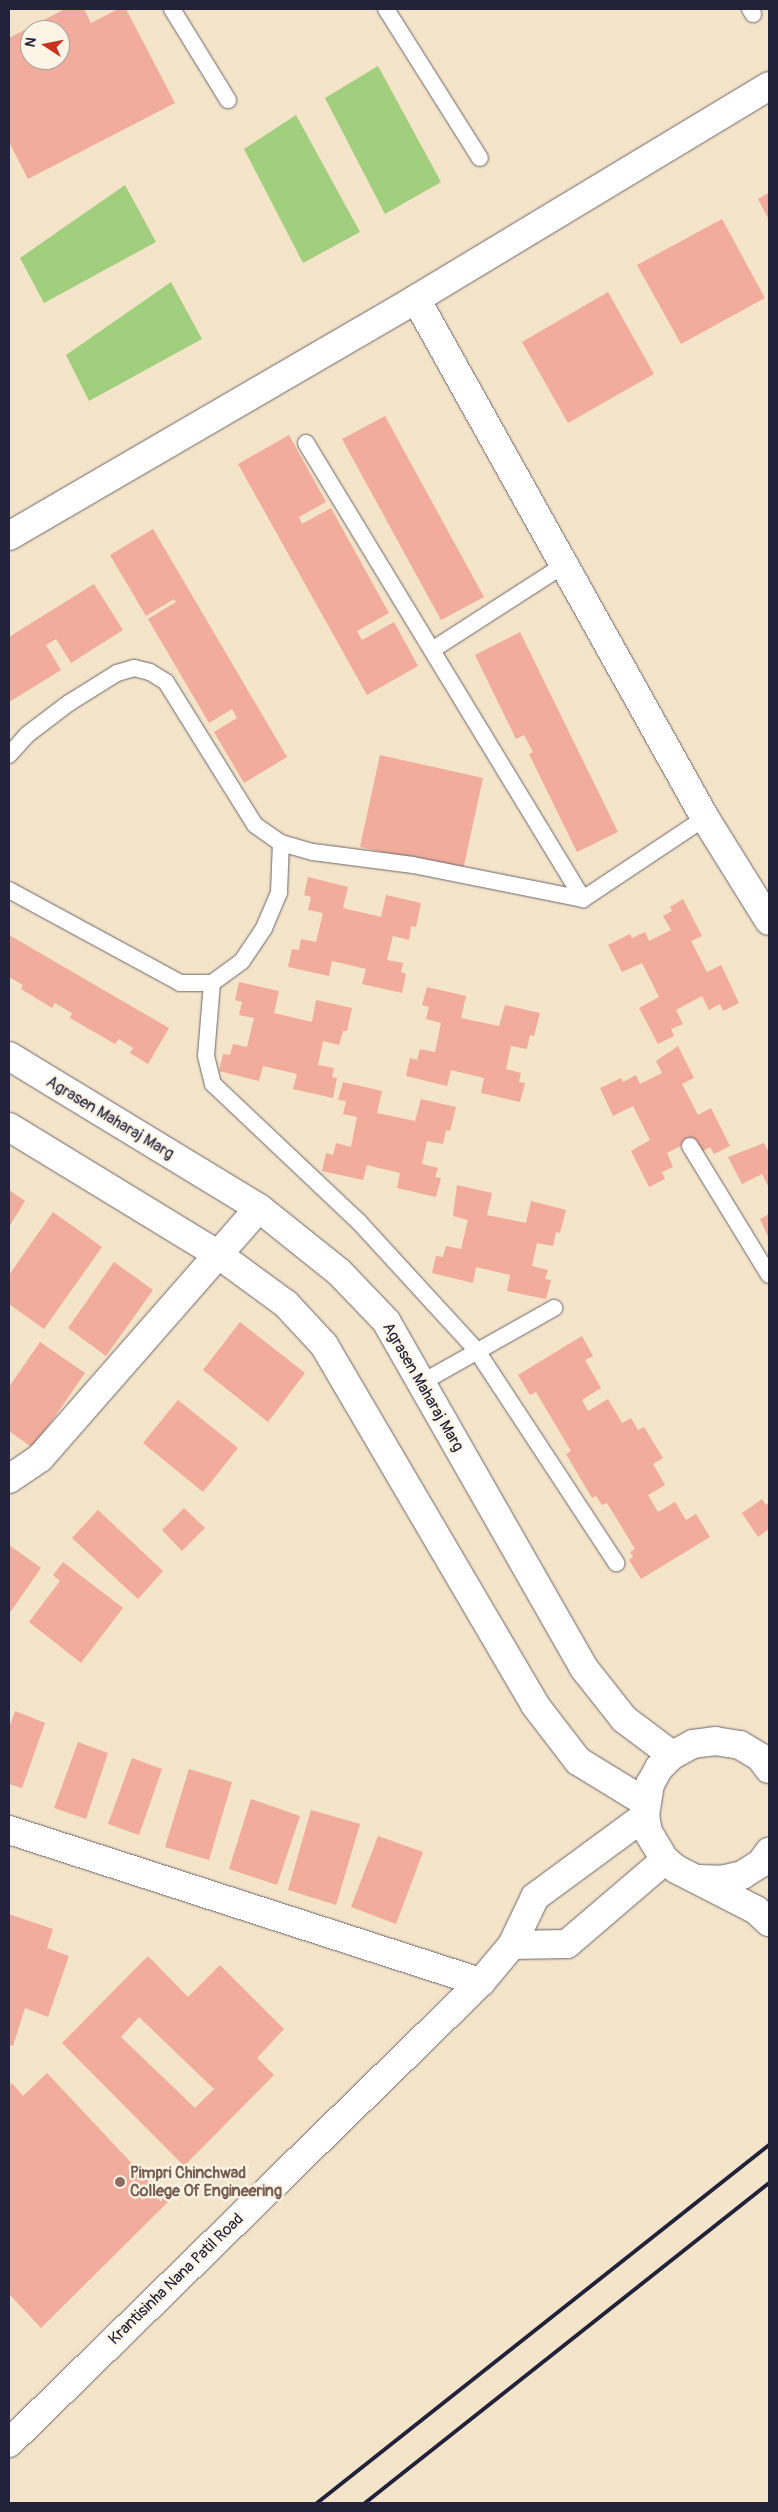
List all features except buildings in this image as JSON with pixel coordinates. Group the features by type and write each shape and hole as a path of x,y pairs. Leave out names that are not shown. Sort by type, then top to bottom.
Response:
{"main road":[{"path":"9,536 416,299 769,86"},
{"path":"416,299 705,818 769,921"},
{"name":"Agrasen Maharaj Marg","path":"9,1056 259,1208 339,1272 386,1321 583,1668 624,1719 672,1755"},
{"path":"9,1127 219,1254 286,1304 324,1345 535,1705 578,1761 645,1809"},
{"path":"9,1479 40,1458 259,1208"},
{"path":"769,1769 760,1757 740,1745 716,1740 693,1744 672,1755 650,1784 645,1809 648,1832 665,1860 756,1910 769,1922"},
{"name":"Krantisinha Nana Patil Road","path":"9,2442 481,1982 512,1945 535,1897 645,1809"},
{"path":"9,1830 481,1982"},
{"path":"697,1879 721,1880 742,1874 760,1863 769,1852"},
{"path":"512,1945 568,1944 665,1860"}],"lane":[{"path":"172,9 228,100"},
{"path":"386,9 480,158"},
{"path":"306,443 583,899"},
{"path":"432,650 564,565"},
{"path":"9,755 35,729 117,673 134,668 150,672 166,682 255,825 281,842 313,852 413,865 583,899 705,818"},
{"path":"9,890 180,983 212,983 242,961 264,928 279,892 281,842"},
{"path":"212,983 206,1056 213,1084 359,1222 478,1351 616,1562"},
{"path":"690,1146 769,1275"},
{"path":"421,1383 554,1308"}],"green space":[{"path":"378,66 441,182 385,214 325,98"},
{"path":"296,115 360,232 303,263 244,149"},
{"path":"125,185 156,242 44,303 20,258"},
{"path":"171,282 202,339 89,401 66,355"}],"railway":[{"path":"317,2503 769,2145"},
{"path":"365,2503 769,2183"}],"place":[{"name":"Pimpri Chinchwad College Of Engineering","path":"120,2182"}]}
